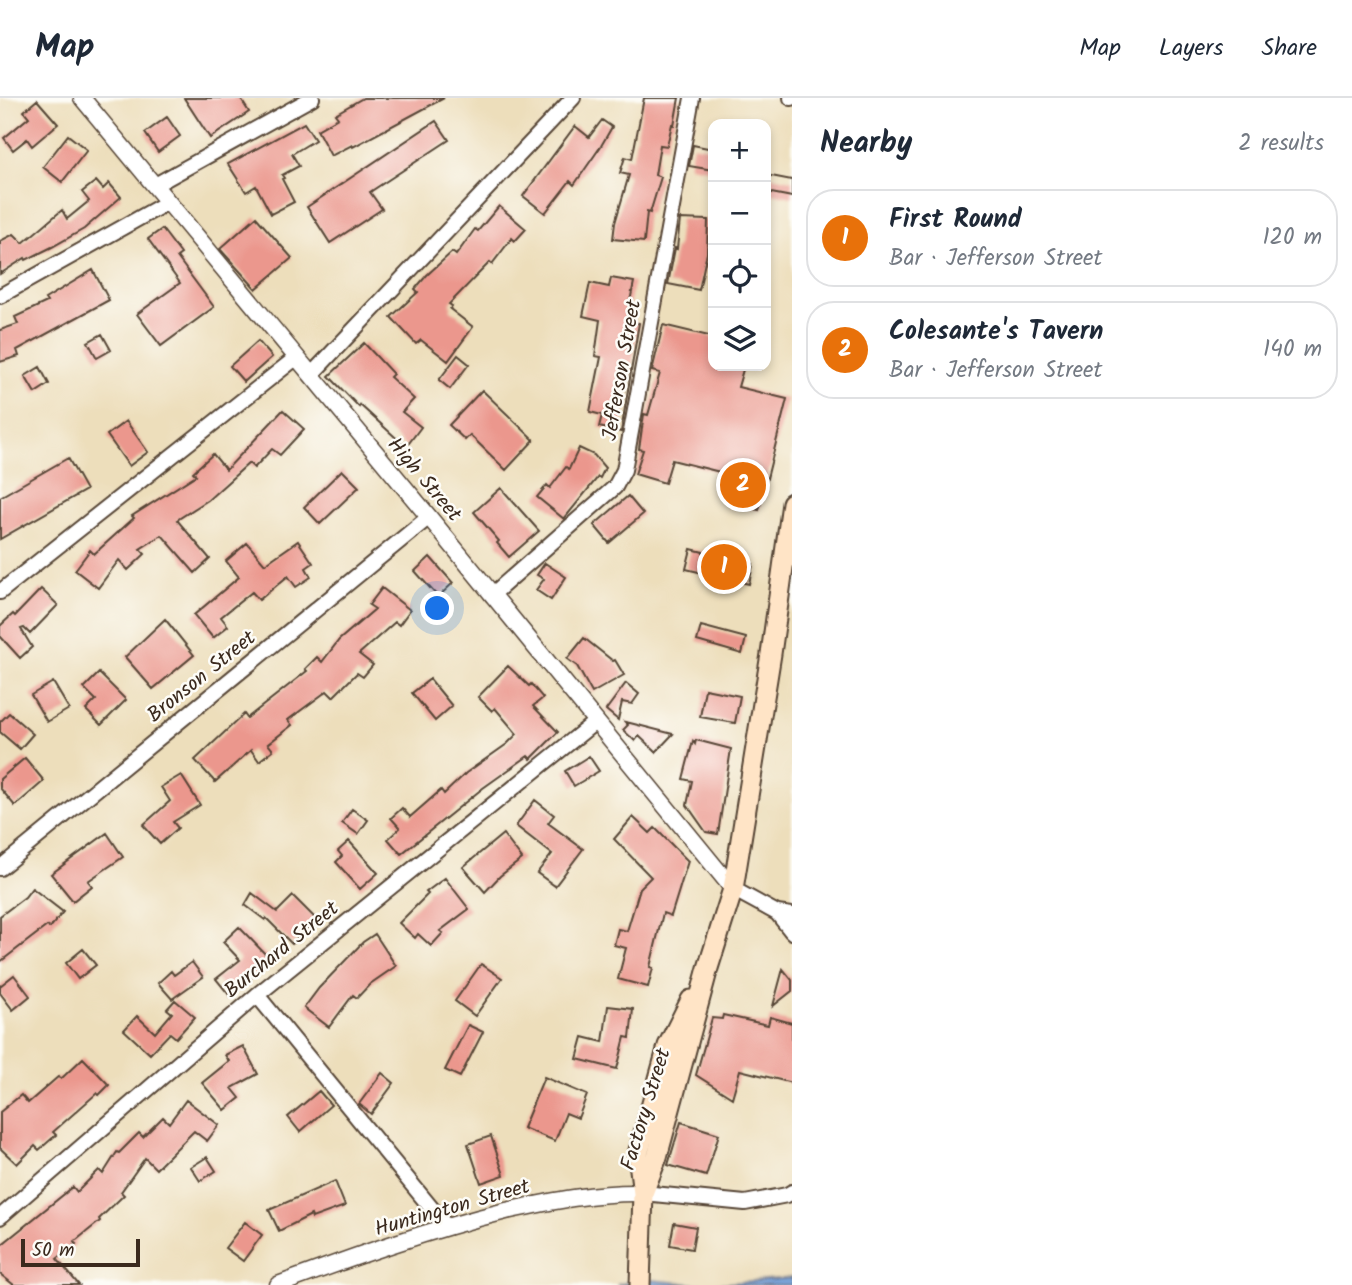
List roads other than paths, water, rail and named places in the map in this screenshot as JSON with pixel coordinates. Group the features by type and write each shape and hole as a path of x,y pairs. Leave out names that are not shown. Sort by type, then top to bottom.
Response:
{"main road":[{"name":"Factory Street","path":"640,1285 643,1193 661,1144 708,968 733,889 792,503"}],"street":[{"name":"High Street","path":"82,98 733,889"},
{"path":"155,184 312,98"},
{"path":"311,375 573,98"},
{"name":"Jefferson Street","path":"492,595 615,486 624,470 692,98"},
{"path":"0,296 168,202"},
{"path":"0,592 297,358"},
{"name":"Bronson Street","path":"0,868 429,517"},
{"name":"Burchard Street","path":"0,1217 257,995 595,722"},
{"path":"733,889 785,914 792,932"},
{"path":"257,995 446,1226"},
{"name":"Huntington Street","path":"278,1285 446,1226 564,1198 613,1192 643,1193"},
{"path":"643,1193 745,1203 792,1192"}],"water":[{"path":"792,1278 792,1285 702,1285"},
{"path":"640,1279 702,1285 617,1285"}],"place":[{"name":"Colesante's Tavern","path":"743,485"},
{"name":"First Round","path":"724,567"}]}
